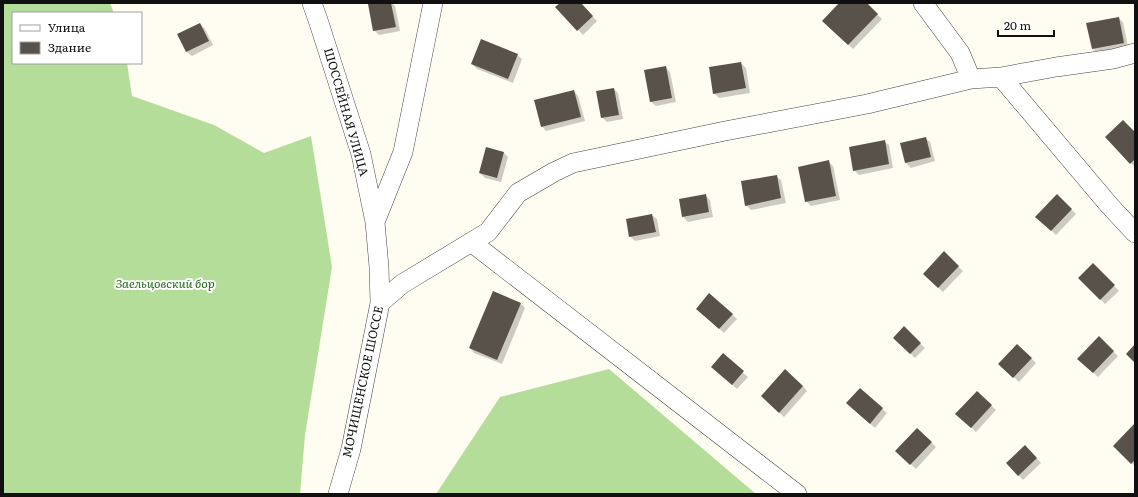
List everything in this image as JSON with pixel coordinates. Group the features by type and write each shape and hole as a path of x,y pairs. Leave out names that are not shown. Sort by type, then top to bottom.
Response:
{"street":[{"name":"ШОССЕЙНАЯ УЛИЦА","path":"312,3 361,154 374,222"},
{"path":"374,222 403,152 433,3"},
{"path":"922,3 960,53 970,79"},
{"path":"380,303 402,284 488,232 518,193 573,163 725,131 867,104 970,79 1001,78 1056,67 1113,59 1135,53"},
{"path":"1001,78 1109,205 1135,233"},
{"name":"МОЧИЩЕНСКОЕ ШОССЕ","path":"338,494 350,449 380,303 379,267 374,222"},
{"path":"471,242 797,494"}],"green space":[{"name":"Заельцовский бор","path":"3,3 110,3 114,12 12,12 12,64 127,64 132,96 214,125 264,153 311,136 332,267 305,435 300,494 3,494"},
{"path":"609,369 756,494 436,494 500,397"}],"building":[{"path":"391,3 396,27 373,31 368,4"},
{"path":"560,3 581,3 593,16 577,31 555,7"},
{"path":"839,3 867,3 878,14 848,45 822,21"},
{"path":"1119,17 1124,43 1092,49 1086,23"},
{"path":"200,23 209,41 186,52 177,34"},
{"path":"481,39 518,54 508,79 471,64"},
{"path":"741,62 746,88 713,94 709,67"},
{"path":"666,66 672,98 650,102 644,70"},
{"path":"614,88 619,115 601,118 596,91"},
{"path":"574,90 581,117 541,127 534,100"},
{"path":"1123,120 1135,132 1135,159 1130,164 1105,137"},
{"path":"926,137 931,157 905,163 900,143"},
{"path":"885,140 889,164 853,171 849,147"},
{"path":"486,147 504,152 497,178 479,173"},
{"path":"829,160 836,196 805,202 798,167"},
{"path":"777,175 781,198 745,206 741,181"},
{"path":"706,194 709,212 682,217 679,199"},
{"path":"1057,194 1072,209 1051,231 1035,217"},
{"path":"652,214 656,232 629,237 626,219"},
{"path":"944,251 959,266 938,288 923,274"},
{"path":"1093,263 1115,285 1100,300 1078,278"},
{"path":"493,291 521,303 497,360 469,348"},
{"path":"709,293 733,314 719,329 696,309"},
{"path":"904,326 921,343 910,354 893,338"},
{"path":"1099,336 1114,351 1093,373 1077,359"},
{"path":"1017,344 1032,358 1013,378 998,364"},
{"path":"1135,344 1135,363 1126,354"},
{"path":"723,353 744,371 732,385 711,367"},
{"path":"785,369 803,386 779,413 761,396"},
{"path":"860,388 883,408 870,424 846,403"},
{"path":"977,391 992,405 971,428 955,414"},
{"path":"1135,423 1135,460 1131,464 1113,446"},
{"path":"917,428 932,442 910,465 895,451"},
{"path":"1025,445 1037,458 1018,476 1006,463"}]}
